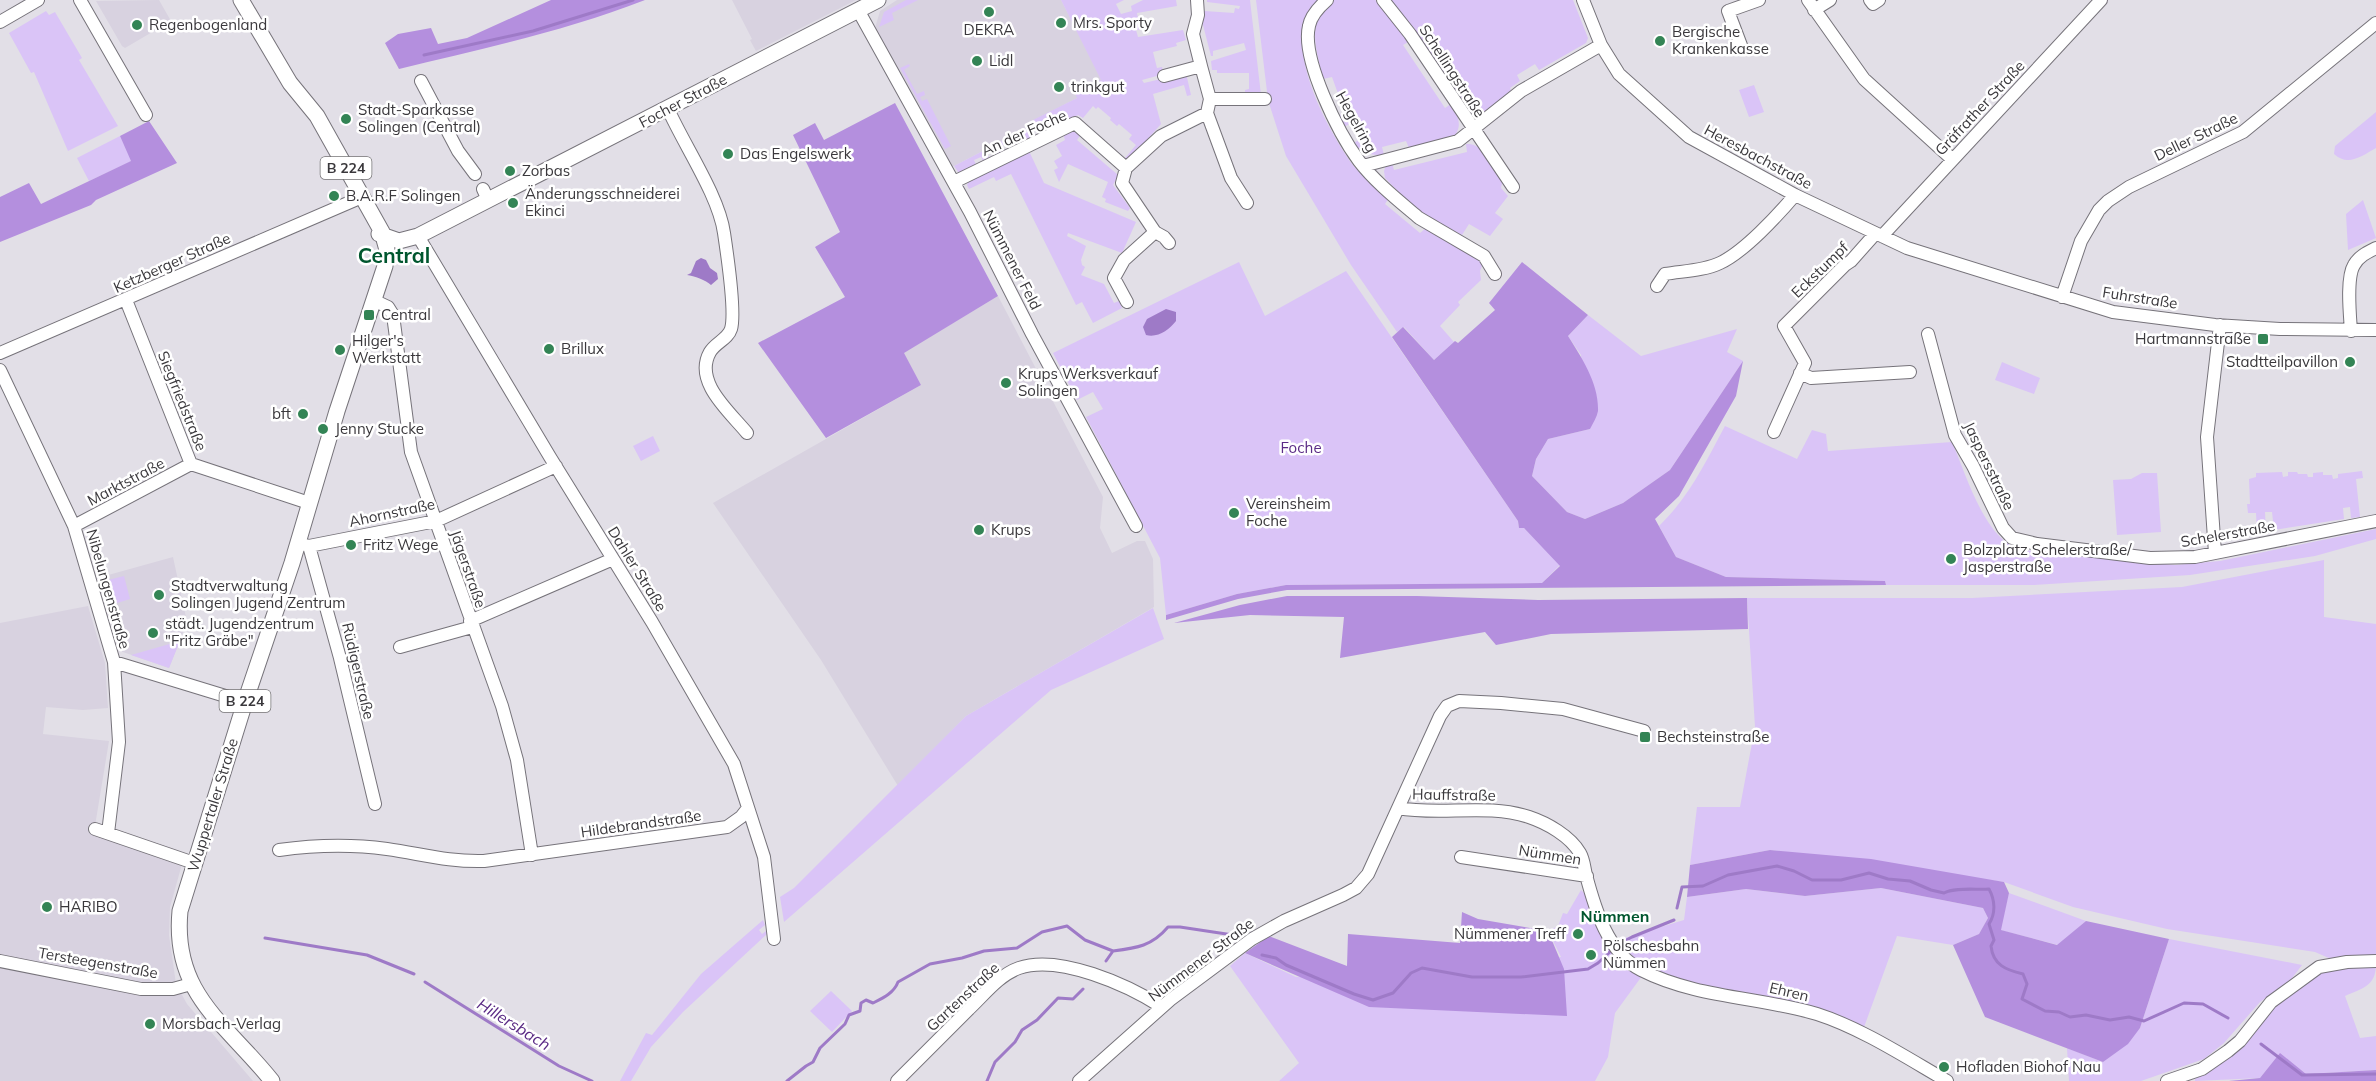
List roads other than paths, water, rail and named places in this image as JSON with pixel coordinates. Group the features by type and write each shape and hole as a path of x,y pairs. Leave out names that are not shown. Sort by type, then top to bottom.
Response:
{"main road":[{"name":"B 224","path":"241,0 290,83 314,112 384,237 387,250 385,266"},
{"name":"Focher Straße","path":"385,266 414,238 485,195 668,109 878,0"},
{"name":"B 224","path":"290,83 294,97 348,203 384,237"},
{"name":"B 224","path":"370,226 385,266"},
{"path":"384,237 399,241 414,238"},
{"name":"Wuppertaler Straße","path":"272,1081 207,1010 191,984 182,956 179,930 182,902 245,702 303,544 309,503 385,266"}],"street":[{"path":"0,22 38,0"},
{"path":"80,0 146,115"},
{"path":"1197,0 1198,15 1193,34 1210,99 1207,113 1231,178 1247,203"},
{"name":"Hegelring","path":"1327,0 1313,14 1308,27 1311,62 1328,106 1363,166 1419,218 1484,256 1496,274"},
{"name":"Schellingstraße","path":"1383,0 1410,34 1513,187"},
{"name":"Heresbachstraße","path":"1583,0 1601,45 1619,74 1689,137 1795,195 1879,235"},
{"path":"1742,48 1728,11 1759,0"},
{"path":"1830,0 1811,5 1864,79 1952,159"},
{"path":"1870,0 1873,4 1879,0"},
{"name":"Gräfrather Straße","path":"1879,235 2101,0"},
{"name":"Nümmener Feld","path":"858,10 954,182 1136,526"},
{"name":"Deller Straße","path":"2062,297 2081,241 2089,225 2108,201 2129,187 2243,132 2376,23"},
{"path":"1363,166 1458,141 1521,91 1601,45"},
{"path":"1164,76 1201,66"},
{"path":"421,81 458,151 475,174"},
{"path":"1210,99 1265,99"},
{"path":"668,109 719,213 724,235 730,283 731,326 729,333 708,355 705,366 706,378 713,391 747,433"},
{"path":"1169,243 1155,232 1122,183 1126,168 1161,136 1207,113"},
{"name":"An der Foche","path":"954,182 1075,123 1126,168"},
{"path":"1657,286 1665,274 1702,268 1726,260 1773,221 1795,195"},
{"name":"Ketzberger Straße","path":"0,353 348,203"},
{"path":"1127,302 1114,278 1124,260 1155,232"},
{"name":"Fuhrstraße","path":"1879,235 1907,248 2113,312 2220,325 2280,329 2376,330"},
{"name":"Eckstumpf","path":"1800,373 1805,363 1784,326 1845,265 1879,235"},
{"name":"Dahler Straße","path":"414,238 613,559 734,764 764,857 774,939"},
{"path":"2351,331 2352,266 2365,253 2376,248"},
{"name":"Siegfriedstraße","path":"126,300 191,464 309,503"},
{"name":"Jägerstraße","path":"374,300 387,307 393,315 411,452 502,706 517,760 532,855"},
{"path":"2215,553 2207,437 2220,325"},
{"name":"Jaspersstraße","path":"1928,334 1955,435 2003,528 2012,538"},
{"name":"Nibelungenstraße","path":"0,370 74,526 114,662 119,742 108,833"},
{"path":"1774,432 1800,373 1811,378 1910,372"},
{"name":"Marktstraße","path":"74,526 191,464"},
{"name":"Ahornstraße","path":"303,544 436,521 555,466"},
{"name":"Schelerstraße","path":"2012,538 2037,544 2150,558 2182,558 2376,521"},
{"name":"Rüdigerstraße","path":"303,544 340,658 375,804"},
{"path":"400,646 471,624 613,559"},
{"path":"114,662 245,702"},
{"name":"Nümmener Straße","path":"1079,1081 1162,1007 1252,939 1284,921 1356,888 1368,874 1443,711 1451,703 1459,701 1563,709 1644,731"},
{"name":"Hildebrandstraße","path":"532,855 727,826 741,817 748,808"},
{"name":"Hauffstraße","path":"1398,808 1418,812 1497,811 1530,817 1549,826 1572,842 1581,854 1587,876"},
{"path":"95,829 195,863"},
{"path":"279,850 341,845 386,849 462,862 532,855"},
{"name":"Nümmen","path":"1461,857 1587,876 1616,950"},
{"name":"Ehren","path":"1616,950 1641,970 1677,984 1793,1008 1841,1023 1947,1081"},
{"path":"2167,1081 2202,1069 2229,1052 2271,1002 2319,967 2376,960"},
{"name":"Tersteegenstraße","path":"0,961 141,989 166,990 191,984"},
{"name":"Gartenstraße","path":"897,1081 997,982 1017,969 1048,965 1089,973 1140,994 1162,1007"}],"waterway":[{"path":"424,55 533,31 633,0"},
{"path":"1677,908 1682,887 1703,886 1728,875 1777,866 1812,880 1841,880 1869,873 1888,879 1910,881 1944,893 1959,889 1989,889 1994,906 1989,924 1994,940 1991,946 1992,952 2001,966 2023,974 2027,984 2022,999 2045,1011 2059,1012 2070,1017 2086,1015 2110,1020 2129,1017 2144,1021 2184,1003 2203,1004 2228,1018"},
{"path":"1617,945 1674,920"},
{"name":"Hillersbach","path":"787,1081 813,1062 820,1048 845,1024 849,1015 860,1011 861,1003 866,1000 873,1003 881,999 891,992 898,982 930,964 984,951 1017,948 1042,932 1067,926 1085,940 1113,951"},
{"path":"1106,961 1113,951 1144,945 1168,927 1233,935"},
{"name":"Hillersbach","path":"265,938 367,955 414,974"},
{"path":"1262,955 1276,958 1286,965 1373,1000 1393,993 1411,973 1422,968 1472,977 1521,977 1588,969 1612,950"},
{"name":"Hillersbach","path":"425,982 559,1066 592,1081"},
{"path":"987,1081 995,1062 1015,1042 1022,1030 1037,1020 1058,998 1073,999 1083,989"},
{"path":"2261,1044 2302,1075 2376,1074"}],"place":[{"name":"DEKRA","path":"989,12"},
{"name":"Mrs. Sporty","path":"1061,23"},
{"name":"Regenbogenland","path":"137,25"},
{"name":"Bergische Krankenkasse","path":"1660,41"},
{"name":"Lidl","path":"977,61"},
{"name":"trinkgut","path":"1059,87"},
{"name":"Stadt-Sparkasse Solingen (Central)","path":"346,119"},
{"name":"Das Engelswerk","path":"728,154"},
{"name":"Zorbas","path":"510,171"},
{"name":"B.A.R.F Solingen","path":"334,196"},
{"name":"Änderungsschneiderei Ekinci","path":"513,203"},
{"name":"Central","path":"369,315"},
{"name":"Hartmannstraße","path":"2263,339"},
{"name":"Brillux","path":"549,349"},
{"name":"Hilger's Werkstatt","path":"340,350"},
{"name":"Stadtteilpavillon","path":"2350,362"},
{"name":"Krups Werksverkauf Solingen","path":"1006,383"},
{"name":"bft","path":"303,414"},
{"name":"Jenny Stucke","path":"323,429"},
{"name":"Vereinsheim Foche","path":"1234,513"},
{"name":"Krups","path":"979,530"},
{"name":"Fritz Wege","path":"351,545"},
{"name":"Bolzplatz Schelerstraße/ Jasperstraße","path":"1951,559"},
{"name":"Stadtverwaltung Solingen Jugend Zentrum","path":"159,595"},
{"name":"städt. Jugendzentrum \"Fritz Gräbe\"","path":"153,633"},
{"name":"Bechsteinstraße","path":"1645,737"},
{"name":"HARIBO","path":"47,907"},
{"name":"Nümmener Treff","path":"1578,934"},
{"name":"Pölschesbahn Nümmen","path":"1591,955"},
{"name":"Morsbach-Verlag","path":"150,1024"},
{"name":"Hofladen Biohof Nau","path":"1944,1067"}],"district":[{"name":"Central","path":"394,256"},
{"name":"Nümmen","path":"1615,916"}],"park label":[{"name":"Foche","path":"1301,448"}]}
